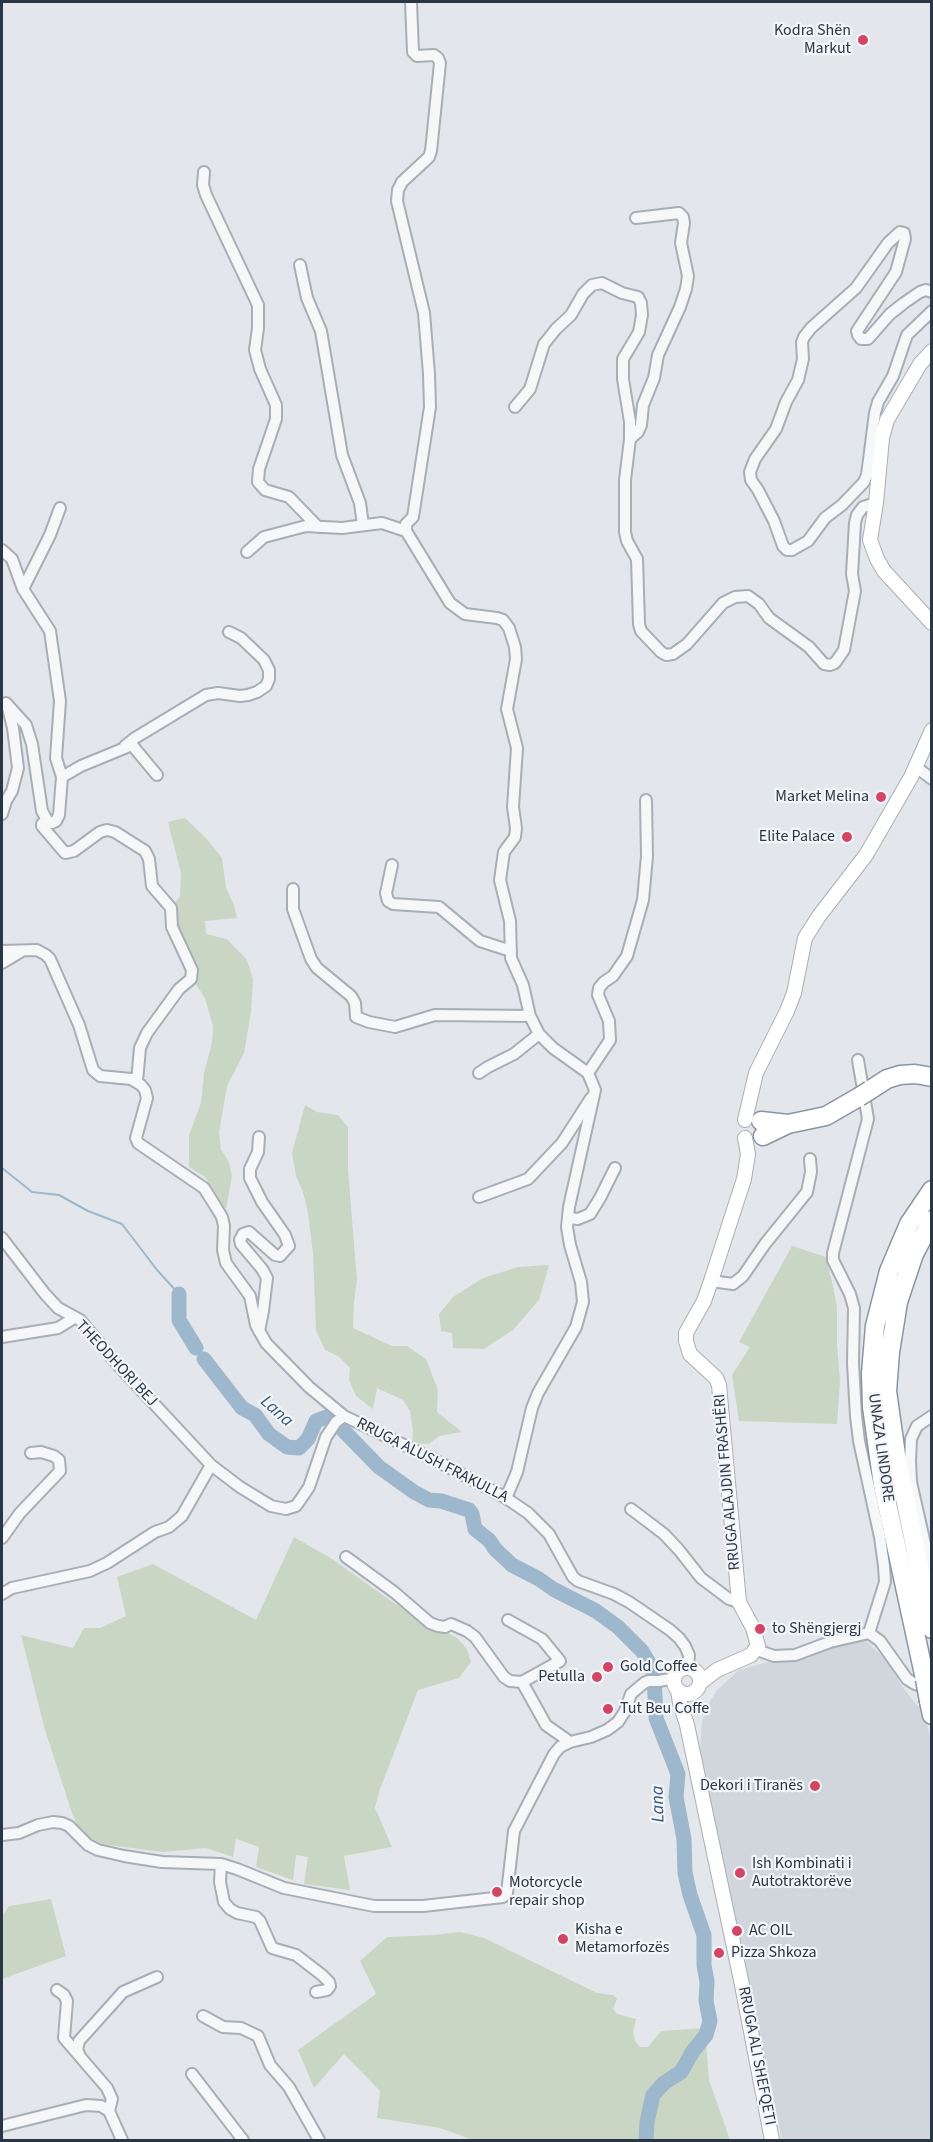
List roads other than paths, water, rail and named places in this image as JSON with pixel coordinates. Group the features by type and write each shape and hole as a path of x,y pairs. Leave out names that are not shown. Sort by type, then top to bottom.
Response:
{"highway":[{"path":"754,1129 826,1116 881,1082 900,1074 932,1077"},
{"name":"UNAZA LINDORE","path":"929,1696 883,1485 872,1407 871,1356 875,1326 889,1271 909,1224 932,1188"},
{"name":"UNAZA LINDORE","path":"932,1220 914,1254 898,1302 891,1343 887,1391 896,1455 932,1629"}],"main road":[{"path":"932,351 920,364 877,439 876,502 870,540 884,572 932,623"},
{"name":"RRUGA ALAJDIN FRASHËRI","path":"757,1650 756,1636 739,1602 719,1385 716,1378 690,1354 686,1333 704,1301 744,1179 754,1129 751,1099 756,1073 794,993 805,938 866,855 916,767 932,730"},
{"path":"695,1678 690,1693 676,1684 680,1671 695,1678 751,1655 757,1650"},
{"name":"RRUGA ALI SHEFQETI","path":"687,1725 695,1678"},
{"name":"RRUGA ALI SHEFQETI","path":"676,1684 687,1725 742,1985 772,2140"}],"street":[{"path":"411,2 413,52 417,56 434,55 440,63 431,151 429,157 402,182 398,190 397,201 424,313 430,385 430,407 413,518 406,524 406,531 450,603 465,614 503,620 509,628 516,659 507,709 517,748 513,807 516,837 504,852 500,880 510,921 513,967 523,985 530,1016 539,1035 588,1074 595,1090 568,1218 570,1245 581,1282 583,1302 576,1327 542,1385 532,1408 517,1472 506,1498"},
{"path":"204,172 203,185 206,195 258,305 255,350 260,369 276,405 276,419 259,469 258,482 265,490 289,497 318,527"},
{"path":"630,439 638,432 641,425 643,405 654,378 658,356 680,307 688,276 681,243 683,217 679,213 636,218"},
{"path":"932,292 926,290 920,292 904,303 890,314 868,339 861,339 858,335 858,331 896,272 905,239 904,234 900,232 888,243 856,288 804,337 803,359 798,380 786,402 776,429 755,459 750,472 751,480 774,520 783,546 787,550 792,550 808,541 825,518 859,489 867,475 877,439 875,413 878,402 896,371 907,334 932,311"},
{"path":"300,265 308,298 321,331 342,455 360,503 363,525"},
{"path":"515,407 530,388 544,344 571,315 592,285 602,283 622,293 638,297 642,315 639,332 623,359 623,379 630,422 625,480 625,531 627,541 637,559 639,624 645,637 666,655 673,654 687,644 723,603 735,597 748,596 759,604 769,618 809,647 824,664 835,663 844,650 855,591 852,574 857,514 863,507 876,502"},
{"path":"23,589 50,535 60,508"},
{"path":"247,552 264,537 306,526 342,528 382,523 406,531"},
{"path":"2,550 12,559 23,589 50,631 60,701 56,758 62,777 59,815 52,823 46,820 42,811 32,744 26,725 4,700"},
{"path":"62,777 125,746 206,695 218,693 248,695 266,686 269,679 264,660 241,638 229,632"},
{"path":"2,814 12,791 18,768 13,728 4,700"},
{"path":"125,746 132,745 137,749 157,775"},
{"path":"916,767 932,779"},
{"path":"588,1074 610,1040 609,1021 598,995 599,988 613,976 627,956 643,900 646,800"},
{"path":"46,820 42,826 65,853 74,851 100,832 107,830 114,831 145,851 150,862 152,886 171,908 172,927 192,970 191,979 179,989 147,1034 140,1048 137,1081"},
{"path":"392,865 386,893 388,901 393,904 439,907 462,928 480,940 511,951"},
{"path":"293,889 293,909 310,958 317,968 351,996 355,1003 356,1017 395,1028 435,1015 530,1016"},
{"path":"2,963 23,950"},
{"path":"2,951 37,950 50,959 79,1024 90,1062 96,1074 113,1078 131,1078 145,1090 147,1098 136,1138 138,1143 204,1188 222,1217 223,1250 226,1263 250,1296 258,1332 309,1387 344,1416"},
{"path":"479,1074 514,1054 539,1035"},
{"path":"858,1060 868,1119 833,1260 850,1294 854,1308 854,1386 857,1424 884,1566 885,1582 869,1634"},
{"path":"478,1197 528,1179 562,1143 595,1090"},
{"path":"258,1332 267,1278 240,1240 243,1234 249,1232 275,1255 280,1256 289,1246 285,1235 262,1202 250,1178 250,1169 258,1152 259,1137"},
{"path":"711,1281 733,1284 743,1276 765,1244 807,1192 812,1172 810,1159"},
{"path":"568,1218 578,1219 590,1214 615,1168"},
{"path":"2,1238 45,1294 58,1308 75,1318"},
{"name":"THEODHORI BEJ","path":"2,1337 58,1328 75,1318 80,1320 118,1365 211,1465"},
{"name":"RRUGA ALUSH FRAKULLA","path":"211,1465 262,1502 286,1509 296,1506 309,1487 331,1427 344,1416 435,1460 506,1498 545,1528 570,1573 578,1581 614,1594 644,1611 670,1630 685,1646 695,1678"},
{"path":"932,1416 917,1426 911,1439 911,1482 928,1537 932,1575"},
{"path":"2,1538 20,1513 60,1471 59,1460 54,1456 41,1452 31,1453"},
{"path":"2,1594 12,1588 90,1571 107,1563 155,1532 169,1527 182,1516 211,1465"},
{"path":"631,1509 672,1542 701,1578 729,1599 739,1602"},
{"path":"346,1557 394,1592 430,1623 445,1627 451,1624 467,1630 476,1637 504,1677 515,1683 522,1682 560,1661 542,1640 508,1620"},
{"path":"757,1650 774,1656 795,1655 831,1642 869,1634 880,1641 907,1679 929,1696"},
{"path":"2,1835 54,1822 69,1826 88,1845 98,1850 124,1857 162,1862 221,1864 284,1888 374,1906 423,1906 503,1897 507,1893 514,1831 554,1754 560,1747 570,1742 591,1737 618,1722 626,1711 631,1694 648,1681 676,1684"},
{"path":"522,1682 546,1725 570,1742"},
{"path":"221,1864 220,1882 224,1902 230,1909 256,1917 272,1947 296,1955 329,1982 330,1986 327,1990 316,1992"},
{"path":"80,2056 77,2050 79,2041 123,1992 157,1977"},
{"path":"57,1990 64,1995 67,2001 64,2038 110,2094 112,2103 108,2111"},
{"path":"203,2016 223,2027 241,2028 258,2036 270,2066 289,2087 319,2140"},
{"path":"192,2074 243,2140"},
{"path":"2,2126 95,2104 108,2111 122,2140"}],"waterway":[{"path":"2,1168 32,1192 59,1195 88,1211 122,1224 157,1270 179,1294"},
{"name":"Lana","path":"179,1294 179,1320 196,1348"},
{"name":"Lana","path":"204,1359 242,1408 255,1415 269,1434 287,1447 299,1448 308,1439 316,1421 330,1417"},
{"name":"Lana","path":"341,1428 379,1467 414,1492 429,1500 441,1501 469,1510 475,1529 489,1540 512,1565 596,1611 618,1627 642,1651 651,1666 654,1674 656,1718 678,1774 676,1797 684,1839 685,1873 704,1935 706,2001 710,2021 706,2035 693,2051 681,2072 664,2083 653,2095 646,2140"}],"place":[{"name":"Kodra Shën Markut","path":"863,40"},
{"name":"Market Melina","path":"881,797"},
{"name":"Elite Palace","path":"847,837"},
{"name":"to Shëngjergj","path":"760,1629"},
{"name":"Gold Coffee","path":"608,1667"},
{"name":"Petulla","path":"597,1677"},
{"name":"Tut Beu Coffe","path":"608,1709"},
{"name":"Dekori i Tiranës","path":"815,1786"},
{"name":"Ish Kombinati i Autotraktorëve","path":"740,1873"},
{"name":"Motorcycle repair shop","path":"497,1892"},
{"name":"AC OIL","path":"737,1931"},
{"name":"Kisha e Metamorfozës","path":"563,1939"},
{"name":"Pizza Shkoza","path":"719,1953"}]}
